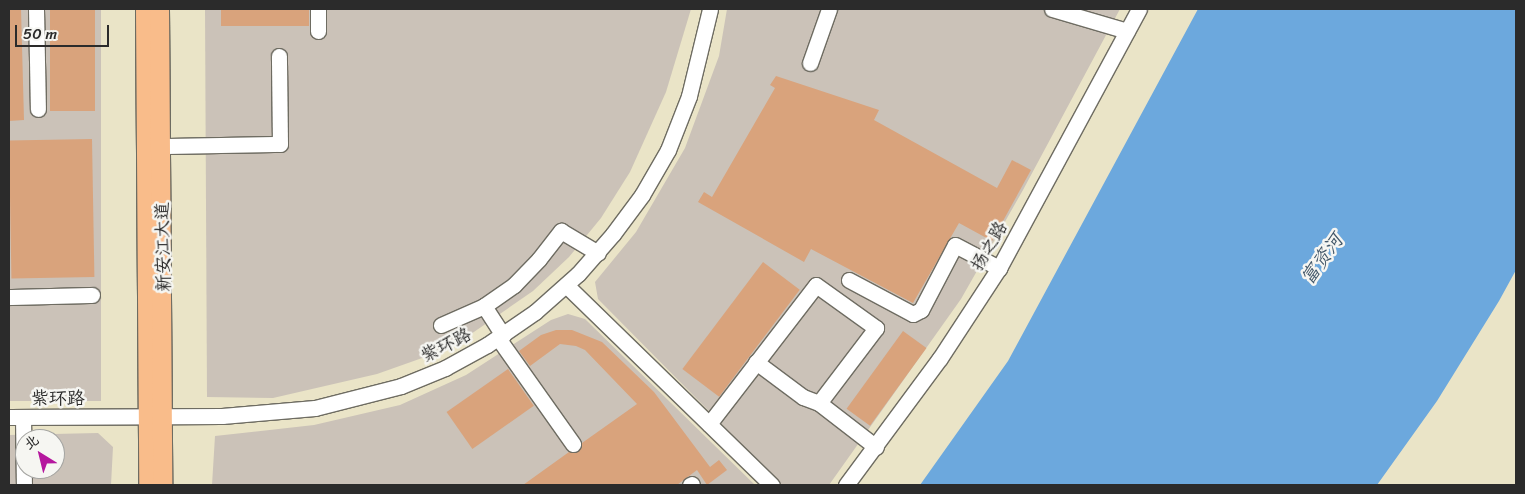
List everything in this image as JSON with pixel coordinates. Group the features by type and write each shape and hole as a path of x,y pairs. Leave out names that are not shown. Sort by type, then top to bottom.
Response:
{"main road":[{"name":"新安江大道","path":"145,9 155,416 162,485"},
{"name":"新安江大道","path":"148,485 155,416 161,146 159,9"}],"street":[{"path":"36,9 38,109"},
{"path":"318,9 318,30"},
{"name":"紫环路","path":"16,417 253,415 344,402 423,377 500,337 566,285 598,253 642,195 668,150 698,69 710,9"},
{"path":"810,64 829,9"},
{"path":"1052,9 1127,31"},
{"name":"扬之路","path":"846,485 876,447 940,358 999,268 1139,9"},
{"path":"161,146 280,144 279,56"},
{"path":"441,325 484,306 527,272 561,231 598,253"},
{"path":"849,280 913,314 921,310 955,245 999,268"},
{"path":"566,285 772,485"},
{"path":"709,424 816,285 876,328 819,403"},
{"path":"9,297 92,295"},
{"path":"484,306 500,337 573,444"},
{"path":"756,362 803,397 819,403 876,447"},
{"path":"16,417 24,485"}],"shaded area":[{"path":"9,9 101,9 101,401 9,401"},
{"path":"205,9 691,9 666,92 630,172 601,218 569,257 533,291 471,334 425,357 377,374 273,398 207,397"},
{"path":"727,9 1120,9 1023,190 961,299 829,485 782,485 598,299 595,282 636,232 685,148 719,56"},
{"path":"568,314 585,319 755,485 212,485 215,436 314,425 400,405 466,375 551,320"},
{"path":"98,433 113,447 111,485 9,485 9,435 15,435 15,479 65,479 65,434"}],"water":[{"name":"富资河","path":"1198,9 1516,9 1516,270 1499,301 1437,401 1377,485 920,485 1008,361"}],"building":[{"path":"9,9 21,9 24,120 9,121"},
{"path":"50,9 95,9 95,111 50,111"},
{"path":"221,9 309,9 309,26 221,26"},
{"path":"776,76 879,110 874,120 997,188 1012,160 1031,170 992,241 959,223 913,303 811,249 804,262 698,202 704,192 712,197 775,88 770,85"},
{"path":"92,139 94,277 11,278 9,140"},
{"path":"763,262 800,290 719,397 682,369"},
{"path":"556,330 572,330 602,342 654,392 710,467 719,460 727,470 707,485 697,470 677,485 523,485 569,452 579,451 582,443 637,404 585,350 576,346 560,344 530,366 519,351 541,335"},
{"path":"903,331 926,348 870,426 847,409"},
{"path":"508,369 534,406 472,449 447,412"}]}
